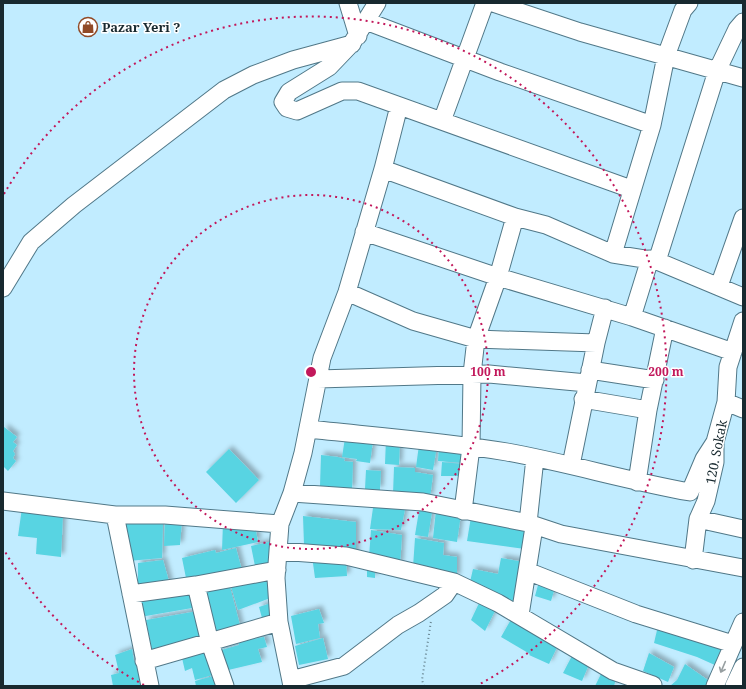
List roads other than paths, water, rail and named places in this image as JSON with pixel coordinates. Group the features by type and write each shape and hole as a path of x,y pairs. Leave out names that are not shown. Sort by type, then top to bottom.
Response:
{"street":[{"path":"348,3 355,40"},
{"path":"377,3 355,40 329,67 289,92 283,102 286,108 297,111 342,90 358,91 631,189"},
{"path":"442,121 484,3"},
{"path":"493,3 580,32 743,78"},
{"path":"613,254 631,189 652,125 666,56 682,5"},
{"path":"366,21 465,57 500,72 652,125"},
{"path":"632,317 654,260 717,70 737,28 743,22"},
{"path":"3,288 31,242 74,205 224,90 252,75 355,40"},
{"path":"399,106 383,169 347,292 322,358 308,429 292,493 280,524 277,570 279,622 292,683 344,666 398,625 420,613 444,595 454,582"},
{"path":"383,169 515,217 546,225 613,254 654,260 743,297"},
{"path":"463,511 471,447 472,374 476,339 498,277 515,217"},
{"path":"719,286 743,218"},
{"path":"364,232 498,277 605,308 733,352"},
{"path":"347,292 413,321 476,339 596,343"},
{"path":"571,465 587,384 605,308"},
{"name":"120. Sokak","path":"693,560 698,519 706,501 715,462 715,442 726,402 728,367 743,324"},
{"path":"637,482 648,410 666,328"},
{"path":"318,379 489,374 587,384 655,380"},
{"path":"587,384 648,410"},
{"path":"726,402 743,409"},
{"path":"308,429 471,447 571,465 637,482 690,492 704,459 715,442"},
{"path":"520,615 527,571 535,458"},
{"path":"292,493 423,502 531,525 561,534 693,560 743,568"},
{"path":"3,501 115,514 165,515 280,524"},
{"path":"115,514 150,686"},
{"path":"698,519 743,529"},
{"path":"279,551 346,556 454,582 520,615 613,671 653,685"},
{"path":"131,594 196,585 277,570"},
{"path":"527,571 636,614 733,644"},
{"path":"196,585 210,644 225,686"},
{"path":"144,661 210,644 279,622"},
{"path":"714,686 743,622"},
{"path":"734,686 743,667"}],"place":[{"name":"Pazar Yeri ?","path":"88,27"}]}
